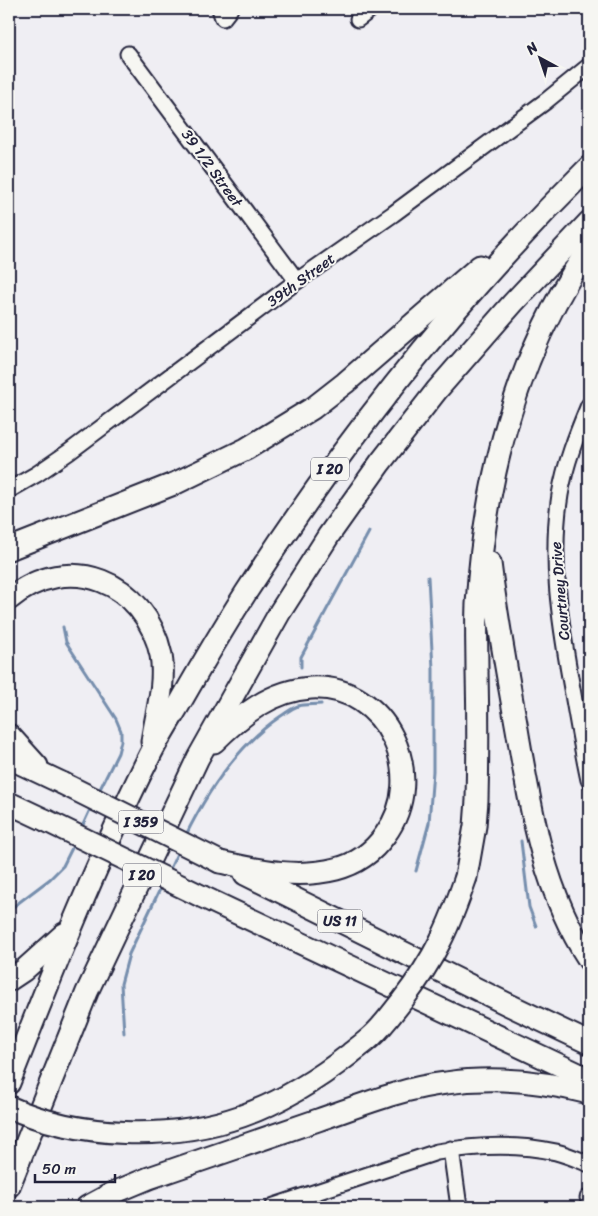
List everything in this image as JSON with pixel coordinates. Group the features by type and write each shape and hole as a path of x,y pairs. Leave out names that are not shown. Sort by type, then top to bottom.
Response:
{"highway":[{"name":"I 20","path":"9,1084 69,929 150,754 218,636 288,528 364,423 445,322 545,211 589,167"},
{"path":"9,549 176,483 246,449 280,429 313,408 345,383 545,211"},
{"name":"I 20","path":"9,1186 87,992 198,758 280,612 329,535 380,464 437,390 474,346 589,222"},
{"path":"9,1107 39,1119 113,1132 172,1132 242,1116 289,1095 333,1068 373,1036 423,973 449,927 466,877 476,826 478,748 477,605 485,526 497,462 506,423 534,347 551,310 570,276 589,248"},
{"path":"485,526 496,612 538,842 549,879 564,915 589,960"},
{"path":"9,599 20,590 43,579 69,574 94,578 119,589 144,613 152,628 161,657 161,693 150,754"},
{"path":"198,758 245,714 263,703 294,690 312,688 341,693 366,706 390,732 398,748 402,765 403,793 400,806 392,824 372,850 350,864 325,871 286,874 220,862"},
{"path":"9,735 54,779"},
{"name":"I 359","path":"9,758 220,862"},
{"name":"US 11","path":"9,803 203,897 589,1079"},
{"path":"9,810 44,820"},
{"name":"US 11","path":"220,862 589,1043"},
{"path":"9,980 24,970 69,929"},
{"path":"87,1207 113,1193 149,1178 369,1102 407,1091 444,1083 483,1079 522,1080 561,1085 589,1092"}],"street":[{"path":"220,9 223,18 230,9"},
{"path":"358,19 371,9"},
{"name":"39 1/2 Street","path":"128,54 216,175 297,281"},
{"name":"39th Street","path":"9,490 38,474 69,452 297,281 393,214 546,101 589,66"},
{"name":"Courtney Drive","path":"589,405 570,456 560,494 556,532 556,572 559,610 589,780"},
{"path":"272,1207 451,1149 486,1145 529,1147 558,1152 589,1164"},
{"path":"451,1149 459,1207"}],"waterway":[{"path":"301,667 301,657 369,532"},
{"path":"416,871 429,823 433,771 433,669 428,577"},
{"path":"63,627 66,642 116,719 121,731 118,753 98,793"},
{"path":"185,837 214,786 251,740 294,708 301,705 321,704"},
{"path":"81,829 92,805"},
{"path":"521,841 529,907 536,926"},
{"path":"9,910 50,879 63,866 74,844"},
{"path":"168,873 179,849"},
{"path":"124,1033 121,984 129,954 162,885"}]}
